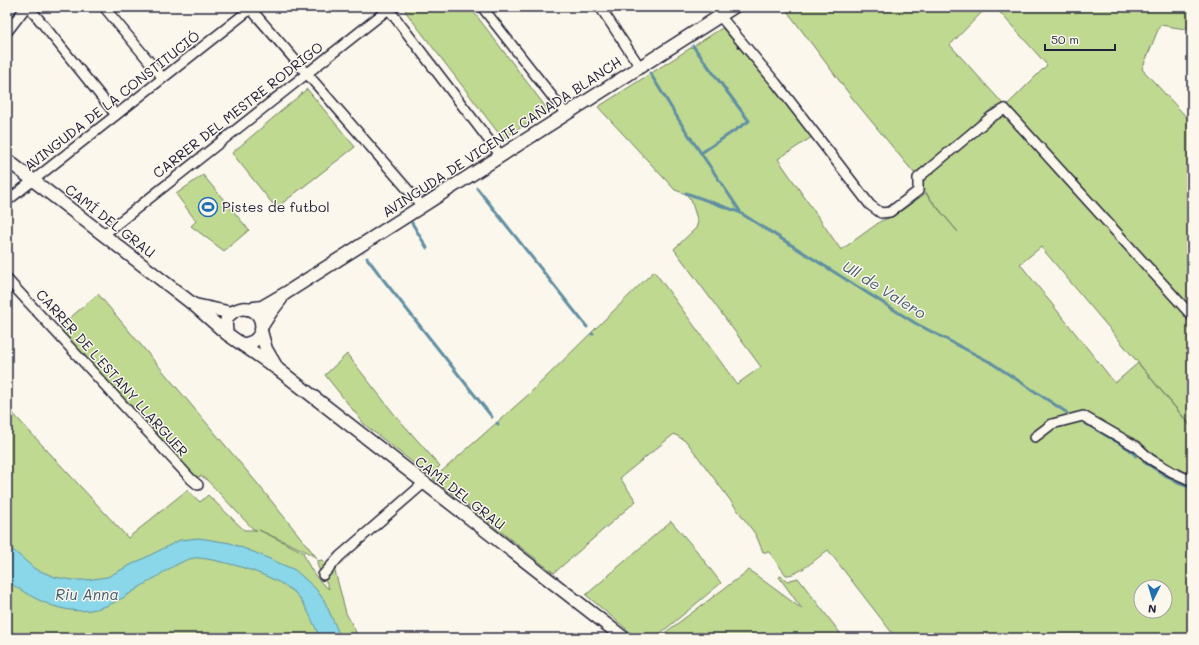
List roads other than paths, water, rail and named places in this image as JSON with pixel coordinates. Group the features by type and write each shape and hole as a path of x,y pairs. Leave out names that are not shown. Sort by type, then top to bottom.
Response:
{"street":[{"path":"7,32 26,7"},
{"path":"29,7 116,115"},
{"path":"104,7 163,78"},
{"path":"482,7 566,114"},
{"path":"600,7 640,67"},
{"path":"251,8 422,206"},
{"name":"AVINGUDA DE LA CONSTITUCIÓ","path":"7,201 251,8"},
{"path":"389,8 501,156"},
{"name":"CARRER DEL MESTRE RODRIGO","path":"103,235 389,8"},
{"path":"726,11 776,83 870,205 881,213 890,212 918,191 918,178 991,117 1005,109 1192,316"},
{"name":"AVINGUDA DE VICENTE CAÑADA BLANCH","path":"247,309 262,307 286,293 726,11"},
{"name":"CAMÍ DEL GRAU","path":"7,160 194,305 227,334"},
{"name":"CARRER DE L'ESTANY LLARGUER","path":"7,278 198,485"},
{"name":"AVINGUDA DE VICENTE CAÑADA BLANCH","path":"262,329 271,312 286,293"},
{"name":"CAMÍ DEL GRAU","path":"194,305 232,312"},
{"path":"239,309 247,309 255,312 260,318 262,329 254,341 243,345 227,334 225,326 227,318 232,312 239,309"},
{"name":"CAMÍ DEL GRAU","path":"262,329 266,349 279,370"},
{"name":"CAMÍ DEL GRAU","path":"243,345 279,370 624,638"},
{"path":"1035,437 1052,424 1083,416 1137,447 1150,459 1172,472 1192,481"},
{"path":"322,575 340,556 424,483"}],"water":[{"name":"Riu Anna","path":"199,538 230,543 295,570 315,588 324,600 341,638 320,638 303,603 295,593 286,586 250,570 223,562 199,558 184,561 115,602 90,610 77,611 52,606 29,595 7,581 7,545 35,569 55,577 72,580 86,580 107,577 180,540"}],"waterway":[{"path":"693,46 749,121 701,153"},
{"path":"650,73 682,125 740,211"},
{"path":"477,188 587,327"},
{"name":"Ull de Valero","path":"686,193 739,212 915,323 990,362 1066,412"},
{"path":"412,223 427,248"},
{"path":"367,258 492,417"},
{"name":"Ull de Valero","path":"1085,423 1129,449 1136,456"},
{"name":"Ull de Valero","path":"1144,462 1178,483 1192,488"}],"place":[{"name":"Pistes de futbol","path":"208,207"}]}
